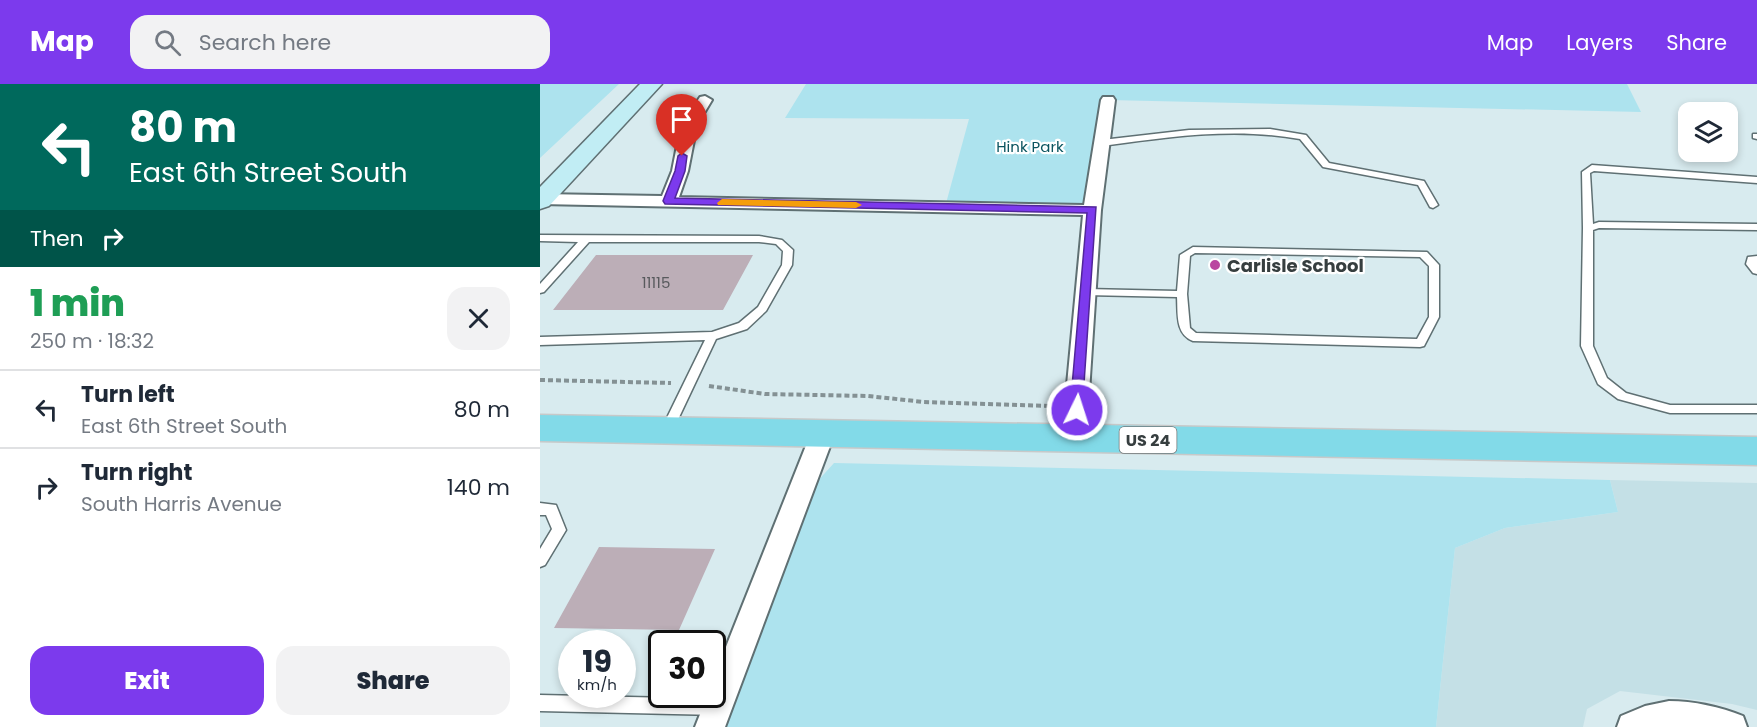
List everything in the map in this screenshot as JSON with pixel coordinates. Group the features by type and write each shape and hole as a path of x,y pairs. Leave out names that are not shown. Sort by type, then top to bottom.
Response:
{"main road":[{"path":"541,200 652,84"},
{"name":"US 24","path":"540,428 1757,451"}],"street":[{"path":"669,201 680,171 688,125 705,100"},
{"path":"1074,438 1092,210 1108,100"},
{"path":"541,200 1092,210"},
{"path":"714,717 824,433"},
{"path":"1632,727 1651,717 1683,716 1732,727"}],"lane":[{"path":"1102,143 1189,132 1270,131 1303,137 1326,165 1421,183 1433,205"},
{"path":"1757,180 1592,168 1586,172 1587,346 1602,381 1622,396 1670,409 1757,409"},
{"path":"1587,228 1599,225 1757,227"},
{"path":"540,238 759,239 779,242 788,250 787,265 762,309 743,326 712,336 540,341"},
{"path":"540,290 586,239"},
{"path":"1193,250 1423,254 1434,265 1434,317 1420,343 1193,337 1185,329 1182,294 1185,255 1193,250"},
{"path":"1757,259 1752,259 1751,264 1757,271"},
{"path":"1086,292 1182,294"},
{"path":"667,430 712,336"},
{"path":"540,561 559,530 551,509 542,511"},
{"path":"540,703 714,717"}],"path":[{"path":"540,380 689,384 811,398 861,396 923,402 1053,406"}],"shaded area":[{"path":"1610,480 1757,483 1757,710 1732,704 1620,691 1587,709 1583,727 1436,727 1455,548 1505,528 1618,512"}],"green space":[{"path":"540,84 619,84 540,158"},
{"name":"Hink Park","path":"806,84 1627,84 1641,112 1109,100 1092,210 945,207 969,119 785,118"},
{"path":"834,463 1610,480 1618,512 1505,528 1455,548 1436,727 723,727 815,484"}],"building":[{"path":"596,255 753,255 723,310 553,310"},
{"path":"599,547 715,549 679,630 554,628"}],"slow traffic":[{"path":"722,203 856,205"}],"place":[{"name":"Carlisle School","path":"1215,265"}],"route":[{"path":"682,156 680,171 669,201 1092,210 1077,410"}]}
